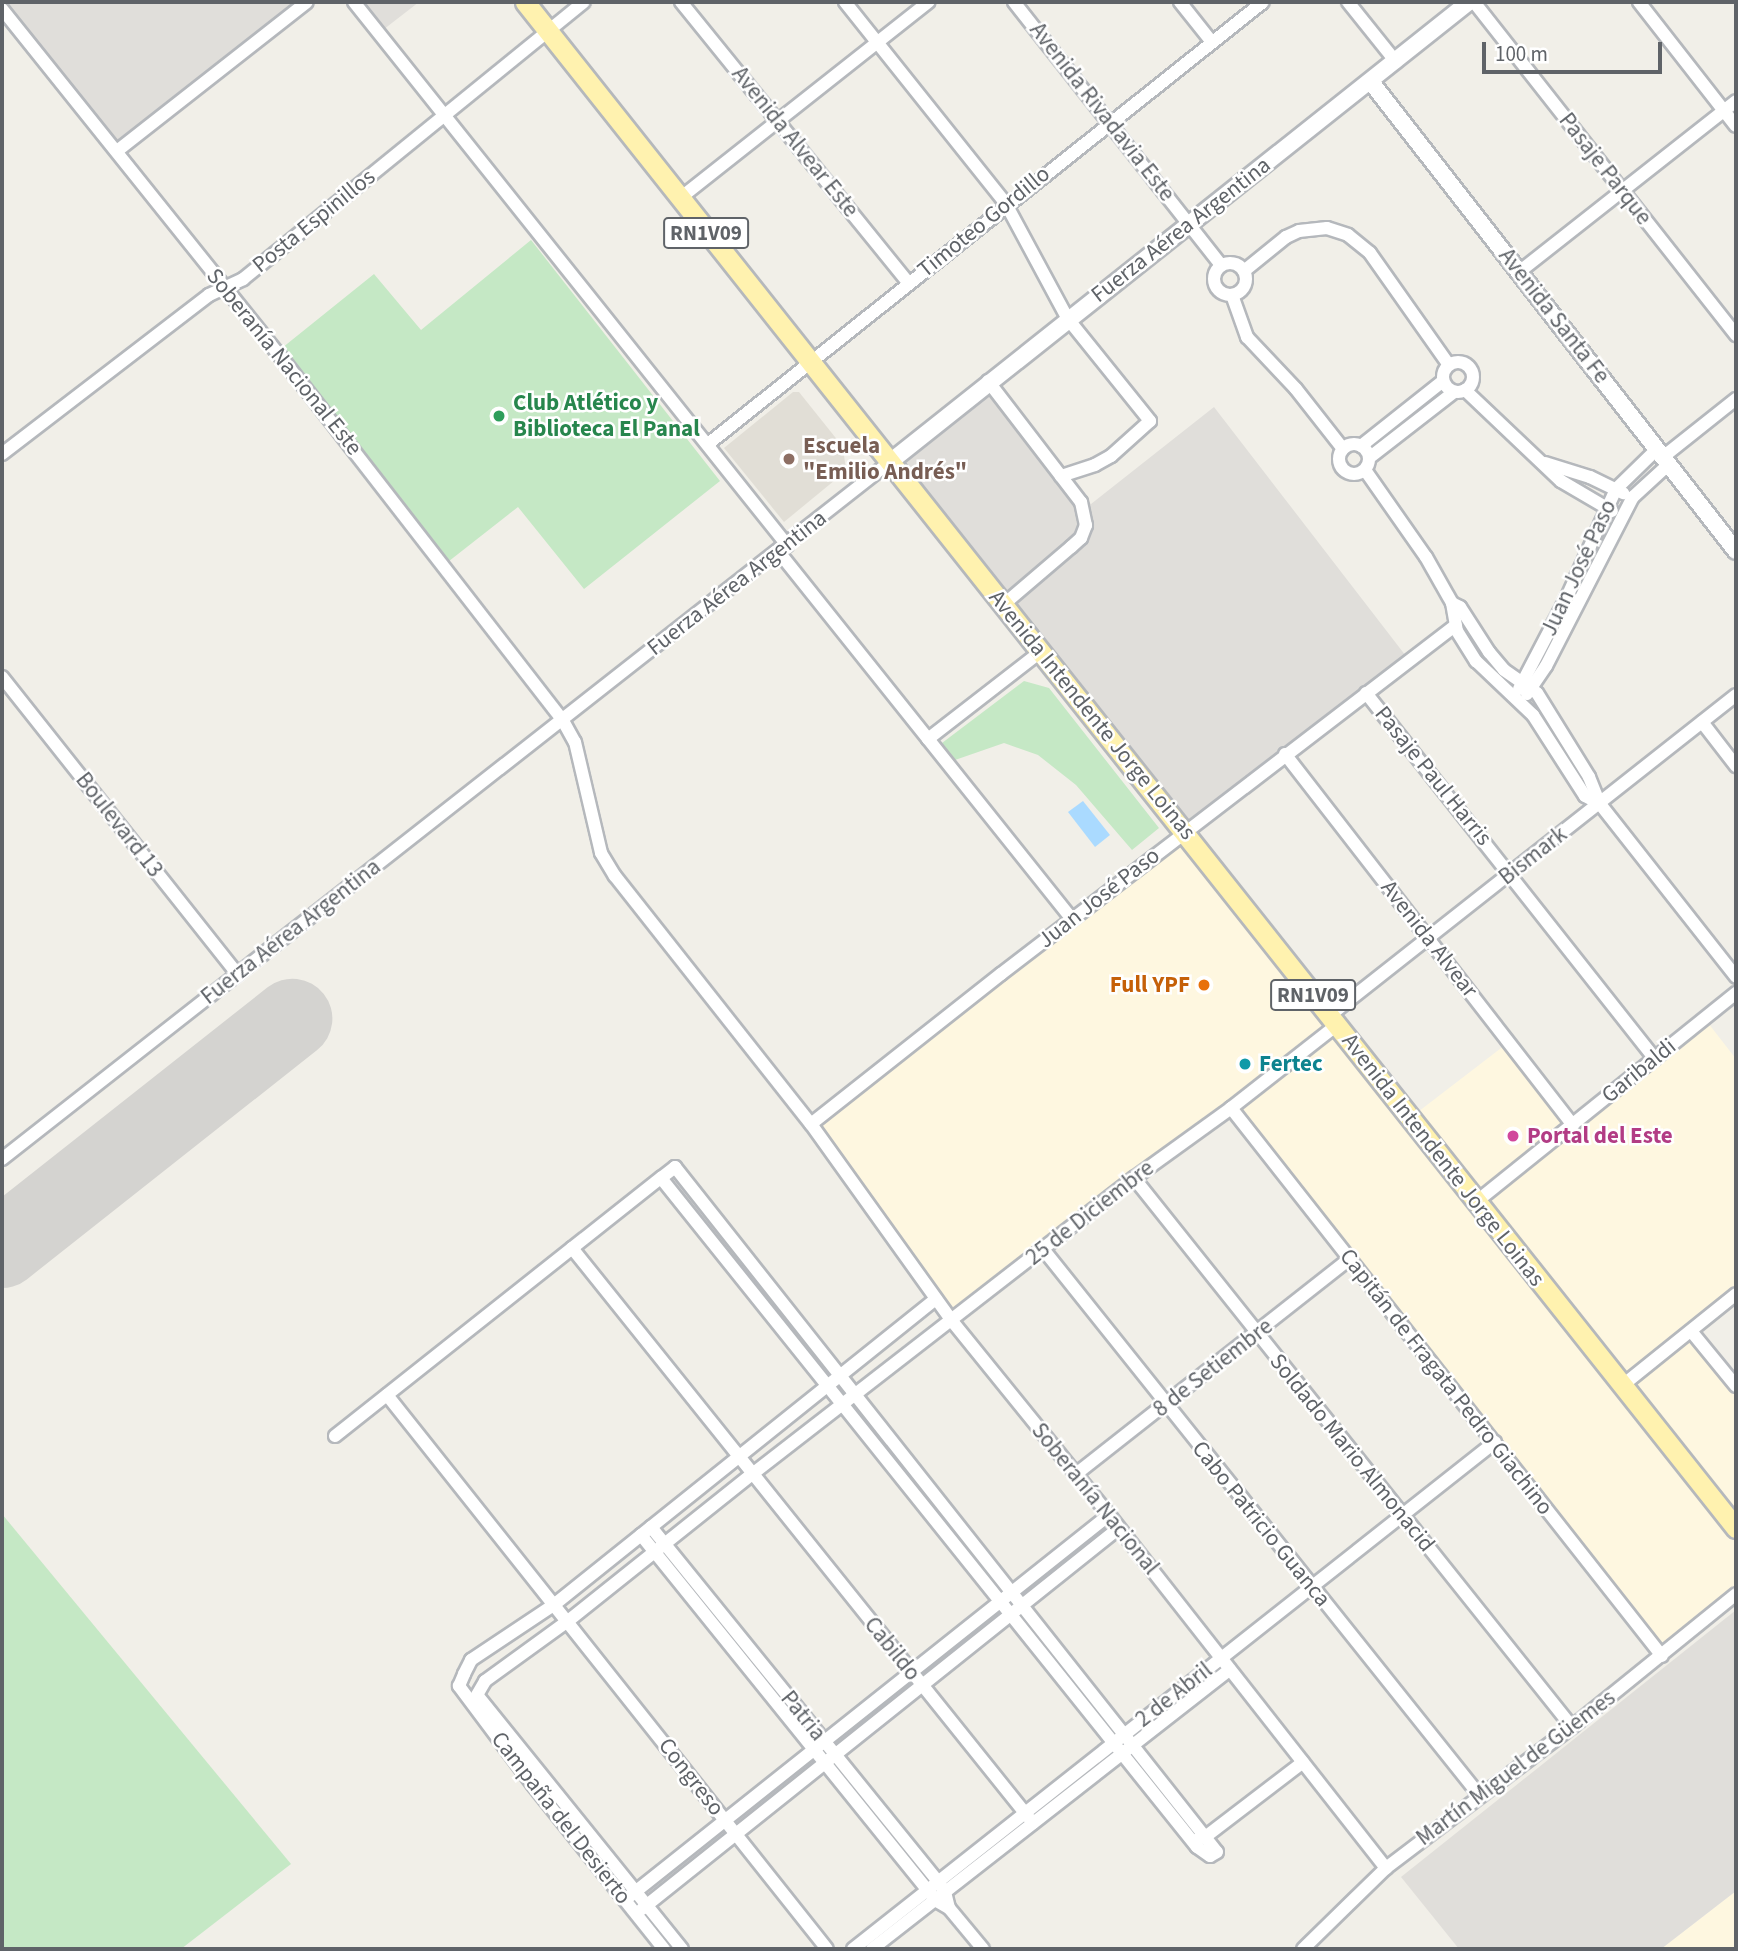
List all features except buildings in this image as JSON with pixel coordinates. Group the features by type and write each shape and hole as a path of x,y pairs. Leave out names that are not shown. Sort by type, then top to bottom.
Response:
{"main road":[{"name":"RN1V09","path":"525,2 890,462"},
{"name":"Avenida Intendente Jorge Loinas","path":"890,462 1186,831 1333,1021 1736,1528"}],"street":[{"path":"117,151 307,2"},
{"path":"354,2 708,444 782,548 928,739 1072,919"},
{"name":"Posta Espinillos","path":"2,454 209,295 243,279 584,2"},
{"name":"Avenida Alvear Este","path":"681,2 908,282"},
{"path":"845,2 1006,204 1068,319 1150,421 1111,456 1095,465 1061,476"},
{"path":"679,199 928,2"},
{"name":"Avenida Rivadavia Este","path":"1014,2 1221,265"},
{"path":"1180,2 1212,41"},
{"name":"Timoteo Gordillo","path":"708,444 1262,2"},
{"path":"1348,2 1396,62"},
{"name":"Fuerza Aérea Argentina","path":"2,1158 782,548 988,381 1371,82 1469,2"},
{"name":"Pasaje Parque","path":"1474,2 1736,335"},
{"path":"1639,2 1736,126"},
{"name":"Soberanía Nacional Este","path":"2,9 419,533 562,719 575,742 598,842 615,876 811,1124"},
{"name":"Avenida Santa Fe","path":"1371,82 1736,551"},
{"path":"1519,272 1736,102"},
{"path":"1244,271 1286,237 1299,231 1327,228 1348,235 1370,253 1449,365"},
{"path":"1232,295 1222,292 1215,284 1214,273 1221,265 1231,262 1244,271"},
{"path":"1232,295 1244,286 1244,271"},
{"path":"1232,295 1247,337 1343,449"},
{"path":"1458,362 1471,369 1473,378 1460,391 1355,474 1346,471 1340,463 1343,449 1352,444 1361,446 1443,381 1444,372 1449,365 1458,362"},
{"path":"988,381 1081,502 1086,525 1080,538 1071,547 1003,604"},
{"path":"1443,381 1460,391 1576,492 1621,516"},
{"name":"Juan José Paso","path":"1518,701 1616,489 1663,457 1736,399"},
{"path":"1361,446 1367,464 1426,556 1452,603 1456,625 1476,661 1533,715 1585,796 1600,804"},
{"name":"Juan José Paso","path":"1527,685 1546,666 1621,516 1663,457"},
{"path":"1545,463 1616,489 1632,499"},
{"path":"1452,603 1460,607 1476,636 1504,670 1527,685 1589,777 1600,804 1736,977"},
{"name":"Juan José Paso","path":"811,1124 1285,754 1456,625"},
{"path":"928,739 1040,652"},
{"name":"Boulevard 13","path":"2,677 237,974"},
{"name":"Pasaje Paul Harris","path":"1366,693 1655,1059"},
{"name":"Bismark","path":"1333,1021 1429,938 1736,695"},
{"path":"1702,722 1736,766"},
{"name":"Avenida Alvear","path":"1285,754 1573,1125"},
{"name":"Garibaldi","path":"1476,1202 1736,993"},
{"name":"25 de Diciembre","path":"477,1695 485,1681 568,1621 751,1475 1134,1178 1231,1108 1333,1021"},
{"name":"Capitán de Fragata Pedro Giachino","path":"1231,1108 1662,1656"},
{"name":"Soberanía Nacional","path":"811,1124 952,1321 1109,1515 1385,1868"},
{"path":"335,1436 675,1167 841,1376 1015,1611 1126,1750 1217,1852 1210,1856 1191,1840 1126,1750"},
{"path":"661,1178 826,1387 1005,1598"},
{"name":"Soldado Mario Almonacid","path":"1134,1178 1572,1727"},
{"name":"Cabildo","path":"572,1248 751,1475 1029,1818"},
{"name":"Cabo Patricio Guanca","path":"1044,1249 1166,1406 1480,1796"},
{"name":"8 de Setiembre","path":"1076,1474 1166,1406 1349,1259"},
{"path":"1623,1385 1736,1294"},
{"path":"555,1604 936,1299"},
{"path":"1691,1331 1736,1386"},
{"name":"Congreso","path":"387,1395 827,1949"},
{"name":"2 de Abril","path":"1029,1818 1117,1739 1495,1442"},
{"path":"625,1900 1109,1515"},
{"path":"636,1914 1119,1528"},
{"name":"Patria","path":"646,1531 819,1746 942,1887 949,1908"},
{"name":"Martín Miguel de Güemes","path":"1303,1949 1385,1868 1572,1727 1736,1594"},
{"name":"Campaña del Desierto","path":"555,1604 471,1660 459,1686 533,1785 664,1949"},
{"name":"2 de Abril","path":"872,1949 931,1896 1029,1818 1126,1750 1230,1669"},
{"name":"Campaña del Desierto","path":"477,1695 682,1949"},
{"name":"Patria","path":"830,1759 931,1896 949,1908 983,1949"},
{"path":"1191,1840 1205,1837 1303,1762"},
{"name":"2 de Abril","path":"853,1949 931,1896"}],"shaded area":[{"path":"2,2 307,2 117,151 2,10"},
{"path":"354,2 419,2 379,33"},
{"path":"988,381 1061,476 1091,504 1214,407 1409,660 1186,831 890,462"},
{"name":"Escuela \"Emilio Andrés\"","path":"793,392 799,392 843,447 846,471 784,522 724,448"},
{"path":"1186,831 1410,1118 1509,1042 1573,1124 1705,1019 1736,1059 1736,1294 1692,1331 1736,1386 1736,1590 1657,1648 1231,1109 952,1321 811,1124"},
{"path":"1736,1610 1736,1891 1661,1949 1459,1949 1401,1877"},
{"path":"1736,1891 1736,1949 1661,1949"}],"green space":[{"name":"Club Atlético y Biblioteca El Panal","path":"531,240 720,481 584,589 518,507 444,565 277,352 374,274 421,330"},
{"path":"1024,681 1049,688 1159,828 1132,850 1076,785 1038,755 1004,743 955,760 942,743"},
{"path":"2,1514 291,1864 181,1949 2,1949"}],"water":[{"path":"1083,801 1110,835 1095,847 1068,812"}],"runway":[{"path":"2,1248 292,1019"}],"place":[{"name":"Club Atlético y Biblioteca El Panal","path":"499,416"},
{"name":"Escuela \"Emilio Andrés\"","path":"789,459"},
{"name":"Full YPF","path":"1204,985"},
{"name":"Fertec","path":"1245,1064"},
{"name":"Portal del Este","path":"1513,1136"}]}
